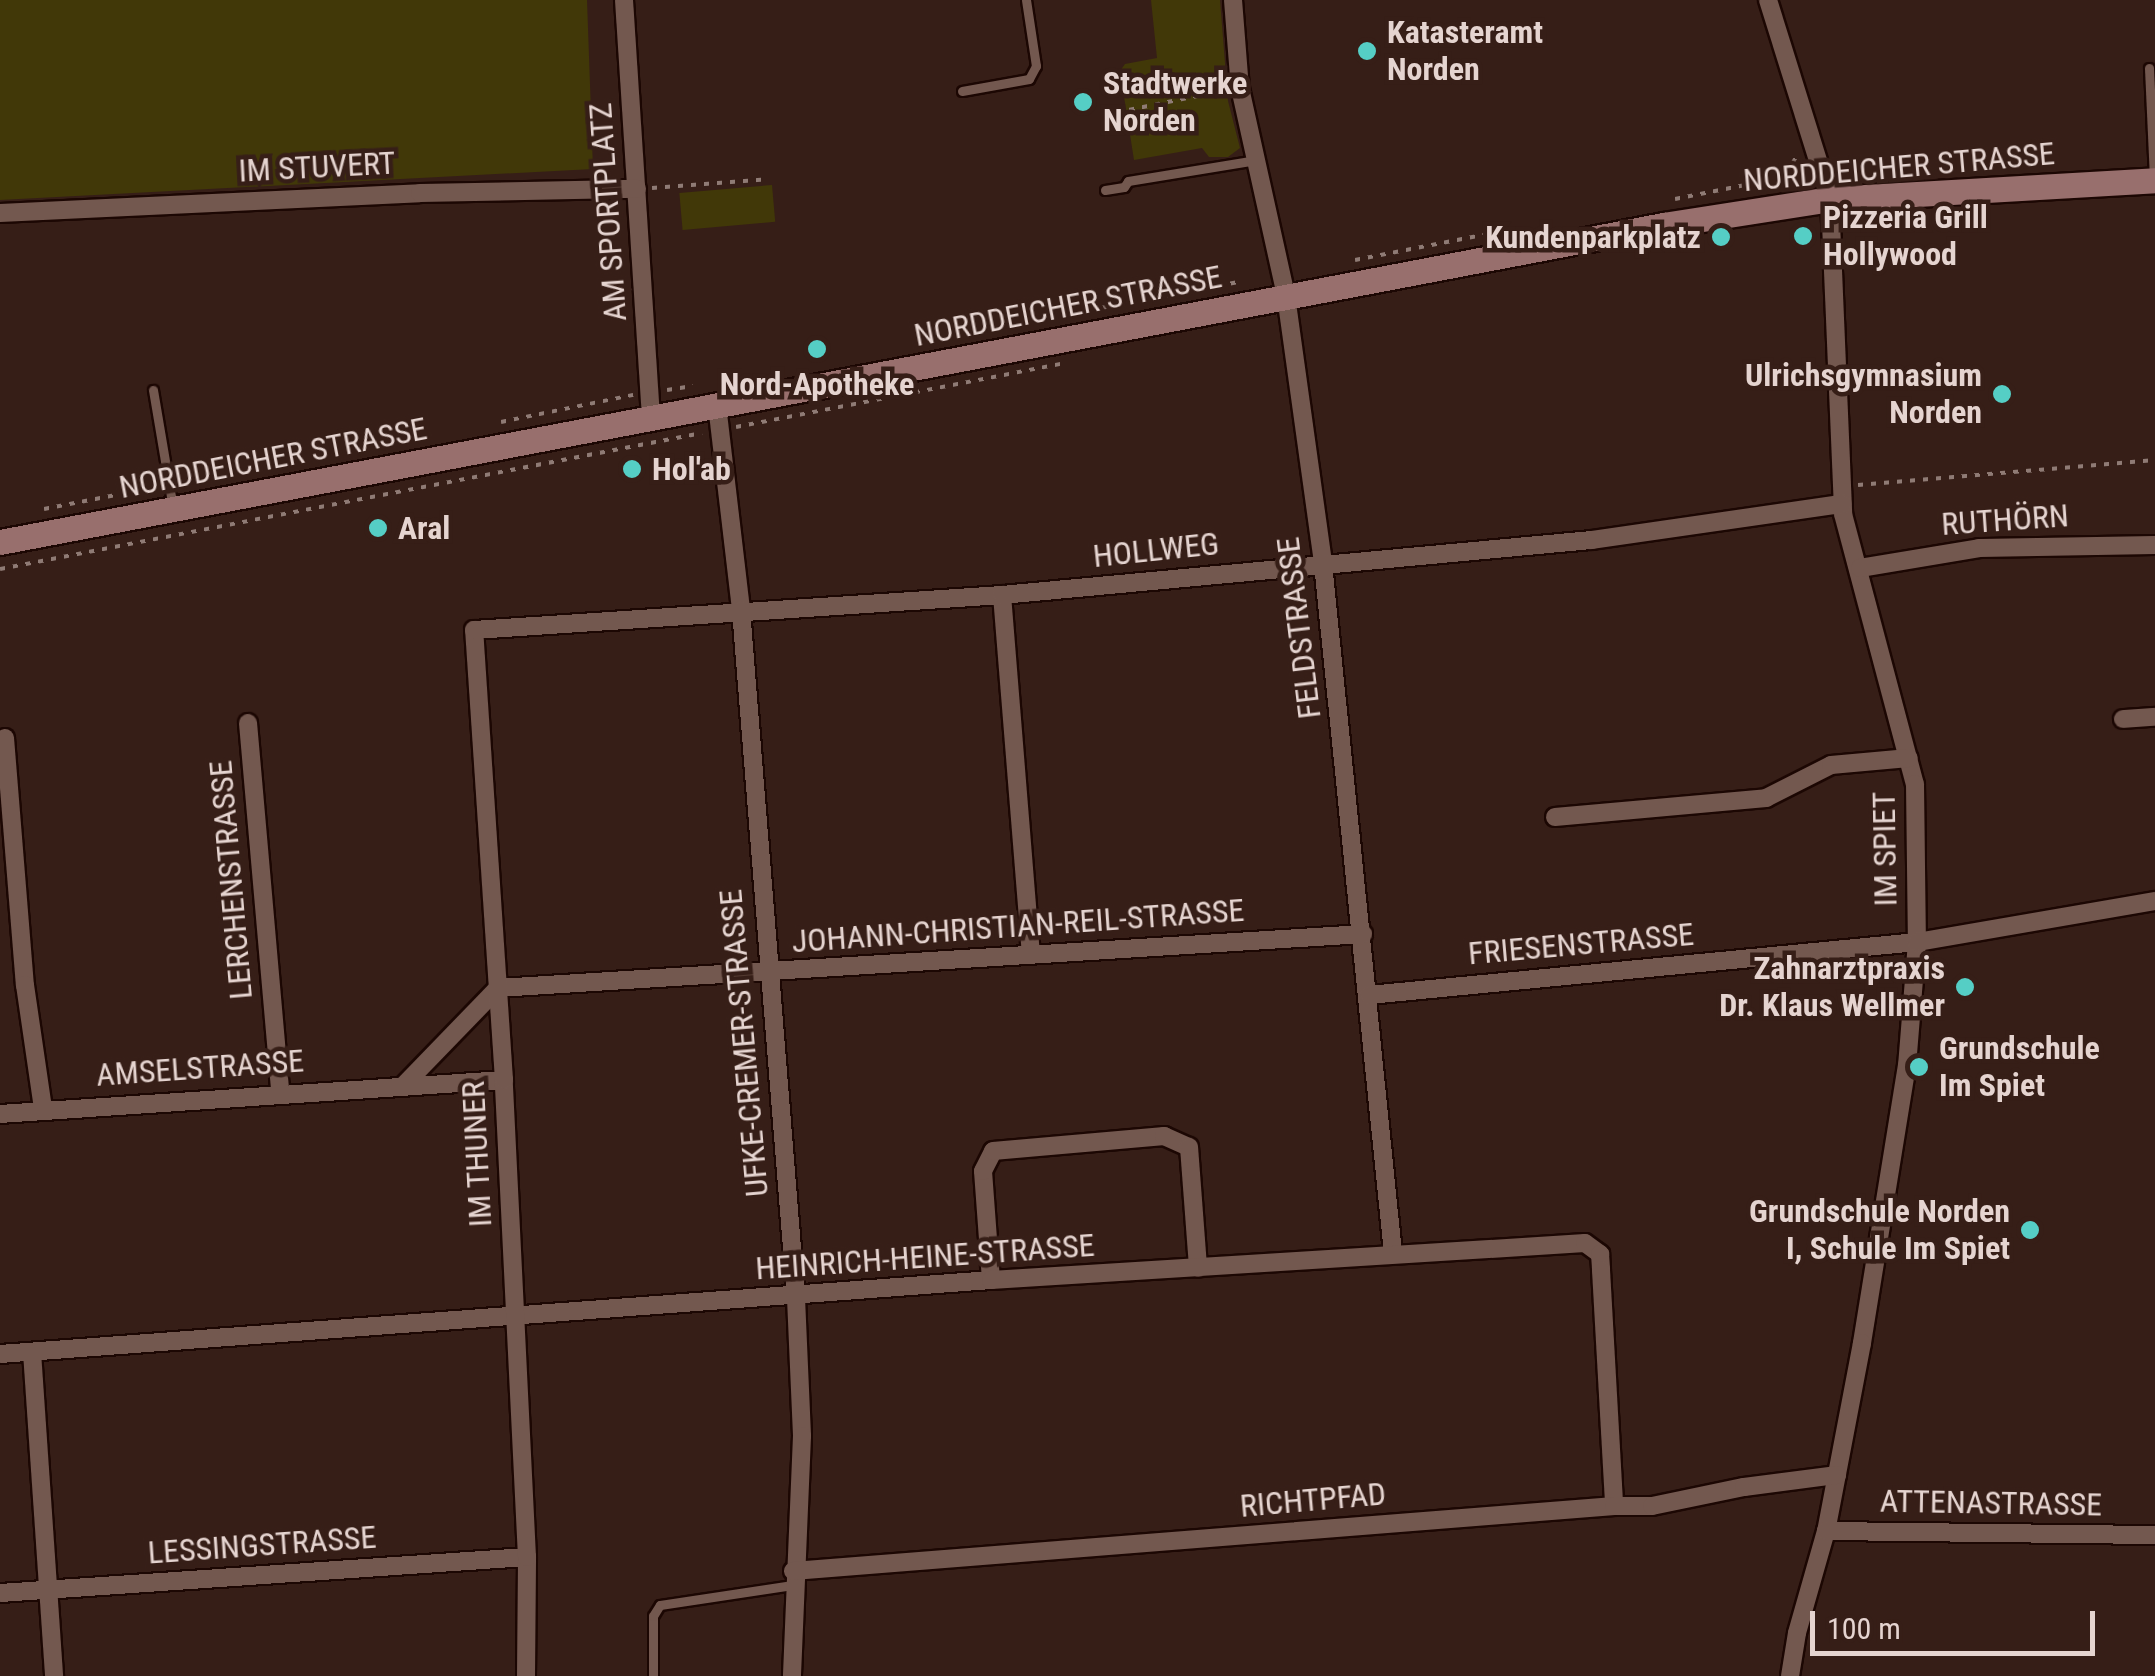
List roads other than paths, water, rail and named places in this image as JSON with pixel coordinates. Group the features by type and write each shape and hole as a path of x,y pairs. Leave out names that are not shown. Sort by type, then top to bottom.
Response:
{"main road":[{"name":"NORDDEICHER STRASSE","path":"0,542 171,497 651,419 718,418 1286,296 1664,225 1830,199 2155,180"}],"street":[{"name":"AM SPORTPLATZ","path":"624,0 651,419"},
{"name":"FELDSTRASSE","path":"1233,0 1240,88 1286,296 1322,564 1393,1253"},
{"name":"IM SPIET","path":"1768,0 1830,199 1842,504 1915,784 1917,942 1907,1064 1837,1475 1790,1676"},
{"name":"IM STUVERT","path":"0,213 420,193 638,189"},
{"name":"UFKE-CREMER-STRASSE","path":"718,418 741,610 767,973 796,1298 802,1436 793,1578 792,1676"},
{"name":"HOLLWEG","path":"474,630 1002,595 1591,540 1842,504"},
{"name":"RUTHÖRN","path":"1860,568 1979,548 2155,545"},
{"path":"1002,595 1030,954"},
{"name":"IM THUNER","path":"474,630 516,1316 527,1557 526,1676"},
{"path":"2123,719 2155,716"},
{"name":"LERCHENSTRASSE","path":"248,722 280,1092"},
{"path":"5,738 25,985 43,1109"},
{"path":"1554,817 1766,798 1831,765 1909,758"},
{"name":"FRIESENSTRASSE","path":"1369,994 1917,942 2155,901"},
{"name":"JOHANN-CHRISTIAN-REIL-STRASSE","path":"498,988 1362,934"},
{"path":"404,1085 498,988"},
{"name":"AMSELSTRASSE","path":"0,1114 280,1092 504,1080"},
{"path":"992,1280 983,1171 993,1152 1164,1136 1189,1147 1198,1268"},
{"name":"HEINRICH-HEINE-STRASSE","path":"0,1354 796,1298 992,1280 1572,1243 1594,1248 1601,1270 1614,1506"},
{"path":"32,1352 54,1676"},
{"name":"RICHTPFAD","path":"793,1578 1614,1506 1652,1506 1744,1487 1837,1475"},
{"name":"ATTENASTRASSE","path":"1826,1532 2155,1535"},
{"name":"LESSINGSTRASSE","path":"0,1593 527,1557"}],"lane":[{"path":"962,91 1028,78 1036,66 1026,0"},
{"path":"2149,68 2155,180"},
{"path":"1104,190 1124,187 1128,181 1256,160"},
{"path":"153,390 171,497"},
{"path":"653,1676 653,1616 660,1605 793,1578"}],"place":[{"name":"Katasteramt Norden","path":"1367,51"},
{"name":"Stadtwerke Norden","path":"1083,102"},
{"name":"Pizzeria Grill Hollywood","path":"1803,236"},
{"name":"Kundenparkplatz","path":"1721,237"},
{"name":"Nord-Apotheke","path":"817,349"},
{"name":"Ulrichsgymnasium Norden","path":"2002,394"},
{"name":"Hol'ab","path":"632,469"},
{"name":"Aral","path":"378,528"},
{"name":"Zahnarztpraxis Dr. Klaus Wellmer","path":"1965,987"},
{"name":"Grundschule Im Spiet","path":"1919,1067"},
{"name":"Grundschule Norden I, Schule Im Spiet","path":"2030,1230"}]}
